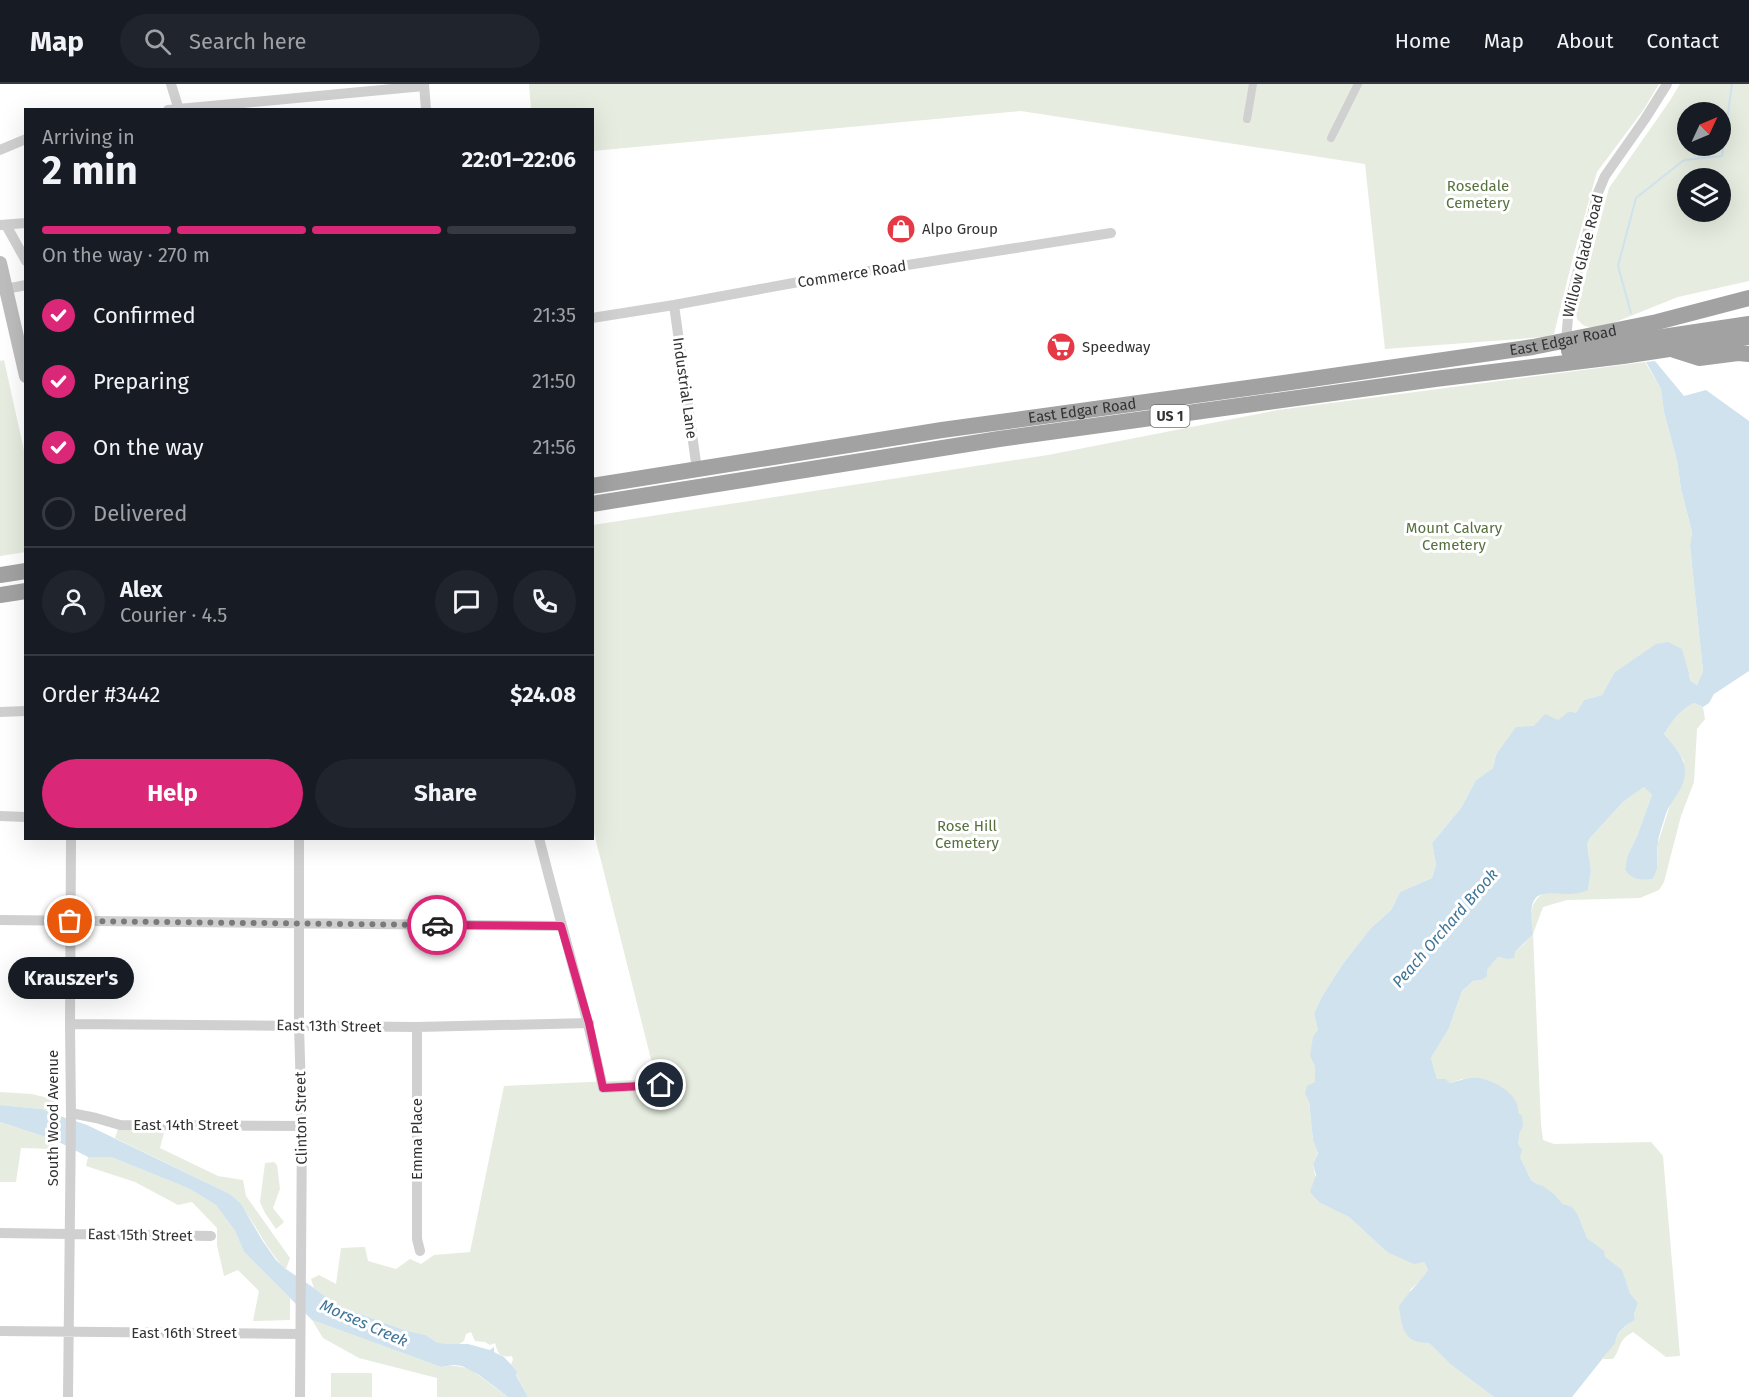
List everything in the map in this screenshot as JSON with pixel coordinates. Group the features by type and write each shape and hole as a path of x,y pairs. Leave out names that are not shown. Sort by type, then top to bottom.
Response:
{"highway":[{"name":"East Edgar Road","path":"594,486 942,429 1487,354 1566,341 1657,322 1749,298"},
{"path":"1487,354 1554,353 1749,324"},
{"name":"East Edgar Road","path":"594,504 999,439 1436,379 1623,356 1749,337"},
{"path":"1670,348 1700,358 1742,352 1749,354"},
{"path":"0,575 24,571"},
{"path":"0,595 24,591"}],"main road":[{"path":"0,263 24,367"}],"street":[{"path":"171,84 175,108"},
{"path":"1247,119 1253,84"},
{"path":"1331,138 1358,84"},
{"name":"Willow Glade Road","path":"1566,341 1569,306 1597,195 1605,176 1646,119 1667,84"},
{"path":"185,108 424,85 426,108"},
{"path":"0,150 24,140"},
{"path":"24,223 3,225 24,258"},
{"name":"Commerce Road","path":"594,318 1111,232"},
{"path":"6,289 24,285"},
{"name":"Industrial Lane","path":"674,305 697,470"},
{"path":"0,712 24,711"},
{"path":"0,816 24,817"},
{"name":"South Wood Avenue","path":"68,1397 71,840"},
{"name":"Clinton Street","path":"299,840 299,1026 302,1126 300,1397"},
{"path":"540,840 589,1023 603,1088 661,1085"},
{"path":"0,920 561,926"},
{"name":"East 13th Street","path":"70,1024 417,1027 589,1023"},
{"name":"Emma Place","path":"417,1027 417,1239 420,1251"},
{"name":"East 14th Street","path":"71,1115 96,1118 120,1125 302,1126"},
{"name":"East 15th Street","path":"0,1233 211,1236"},
{"name":"East 16th Street","path":"0,1331 300,1334"}],"green space":[{"name":"Rosedale Cemetery","path":"529,84 1659,84 1644,109 1597,172 1554,334 1545,337 1385,349 1365,164 1021,111 594,151 594,108 531,108"},
{"path":"1680,84 1749,84 1749,281 1678,297 1613,323 1597,327 1583,325 1577,319 1576,313 1609,188"},
{"path":"4,360 24,450 24,552 0,556 0,361"},
{"name":"Rose Hill Cemetery","path":"1645,362 1661,389 1664,412 1677,461 1681,489 1692,532 1690,546 1703,671 1697,685 1691,681 1690,675 1614,673 1602,695 1584,700 1576,713 1569,711 1558,720 1534,726 1496,755 1493,768 1476,780 1461,808 1432,843 1436,865 1432,878 1400,892 1391,910 1370,929 1342,965 1321,998 1314,1014 1318,1030 1310,1056 1315,1067 1315,1082 1309,1101 1313,1140 1318,1152 1313,1164 1320,1203 1349,1217 1387,1252 1424,1262 1428,1270 1410,1290 1429,1343 1450,1364 1494,1397 528,1397 516,1374 517,1371 511,1364 512,1356 500,1354 495,1343 490,1345 475,1341 471,1332 466,1334 464,1341 458,1345 444,1345 426,1335 404,1330 336,1305 314,1288 311,1279 319,1275 336,1284 341,1248 365,1247 368,1261 396,1269 410,1259 421,1264 434,1255 470,1252 504,1086 656,1079 594,833 594,525 1048,455 1278,410"},
{"path":"1694,703 1703,707 1705,719 1697,729 1694,782 1681,816 1664,882 1659,890 1640,898 1567,900 1543,907 1533,934 1543,1140 1554,1144 1651,1142 1663,1156 1680,1356 1666,1357 1633,1332 1622,1341 1613,1359 1603,1359 1620,1332 1635,1320 1634,1314 1638,1303 1630,1293 1622,1271 1604,1257 1603,1251 1587,1238 1578,1215 1555,1195 1531,1180 1520,1157 1518,1144 1520,1132 1462,1079 1450,1083 1437,1079 1431,1058 1449,1028 1462,991 1473,981 1482,980 1498,957 1507,959 1532,934 1532,911 1538,897 1543,893 1588,890 1591,870 1587,844 1590,838 1623,802 1644,787 1652,795 1627,857 1625,870 1633,877 1658,865 1658,843 1684,761 1664,734 1677,716"},
{"path":"0,1092 32,1094 56,1100 54,1114 42,1109 0,1105"},
{"path":"0,1122 55,1140 54,1149 21,1148 16,1182 0,1182"},
{"path":"118,1129 164,1133 160,1148 218,1176 243,1180 246,1196 290,1258 286,1269 271,1251 245,1211 230,1194 115,1138"},
{"path":"88,1157 111,1157 188,1188 216,1205 235,1231 244,1252 290,1298 290,1320 253,1321 259,1291 238,1270 224,1276 217,1245 217,1228 192,1202 178,1205 135,1182 86,1166"},
{"path":"274,1162 277,1165 280,1189 273,1208 284,1222 276,1229 260,1202 265,1163"},
{"path":"312,1320 441,1367 465,1368 508,1397 437,1397 437,1378 359,1358 323,1338"},
{"path":"331,1373 372,1373 372,1397 331,1397"}],"water":[{"name":"Peach Orchard Brook","path":"1655,361 1684,396 1706,390 1749,421 1749,671 1714,694 1709,703 1703,707 1694,703 1685,709 1673,720 1664,734 1680,755 1685,776 1661,829 1657,866 1652,879 1637,879 1625,870 1627,857 1652,795 1644,787 1623,802 1590,838 1587,844 1591,870 1588,890 1538,896 1533,903 1531,915 1533,934 1515,952 1514,958 1498,957 1487,970 1487,976 1482,980 1473,981 1462,991 1449,1028 1431,1058 1437,1079 1445,1079 1450,1083 1471,1078 1484,1079 1505,1089 1511,1095 1518,1106 1518,1113 1522,1116 1523,1126 1518,1144 1522,1150 1520,1157 1531,1180 1555,1195 1563,1204 1572,1207 1578,1215 1587,1238 1604,1251 1605,1257 1622,1270 1630,1293 1638,1303 1634,1314 1635,1320 1619,1333 1615,1343 1572,1397 1494,1397 1450,1364 1429,1343 1414,1340 1405,1333 1399,1306 1428,1270 1424,1262 1414,1264 1387,1252 1349,1217 1320,1203 1310,1192 1316,1175 1313,1164 1318,1153 1313,1140 1309,1101 1305,1094 1307,1086 1315,1082 1315,1067 1310,1056 1313,1037 1318,1030 1314,1014 1321,998 1342,965 1370,929 1391,910 1400,892 1432,878 1436,865 1432,843 1461,808 1476,780 1493,768 1496,755 1516,727 1534,726 1545,714 1558,720 1569,711 1576,713 1584,700 1602,695 1614,673 1656,644 1668,642 1682,649 1691,681 1697,685 1703,671 1690,546 1692,532 1664,412 1661,389 1646,362"},
{"name":"Morses Creek","path":"0,1105 42,1109 87,1125 230,1194 241,1204 276,1260 336,1305 404,1330 426,1335 436,1342 468,1344 490,1350 494,1347 494,1352 504,1357 517,1371 516,1375 528,1397 508,1397 479,1375 462,1366 441,1367 312,1320 244,1252 235,1231 216,1205 188,1188 111,1157 88,1157 55,1140 0,1122"}],"waterway":[{"path":"1631,313 1618,266 1636,198 1684,160 1722,156 1732,84"}],"way so far":[{"path":"70,921 437,925"}],"place":[{"name":"Alpo Group","path":"901,229"},
{"name":"Speedway","path":"1061,347"},
{"name":"Krauszer's","path":"70,921"}],"route":[{"path":"437,925 561,926 589,1023 603,1088 661,1085"}],"park label":[{"name":"Mount Calvary Cemetery","path":"1454,536"}]}
